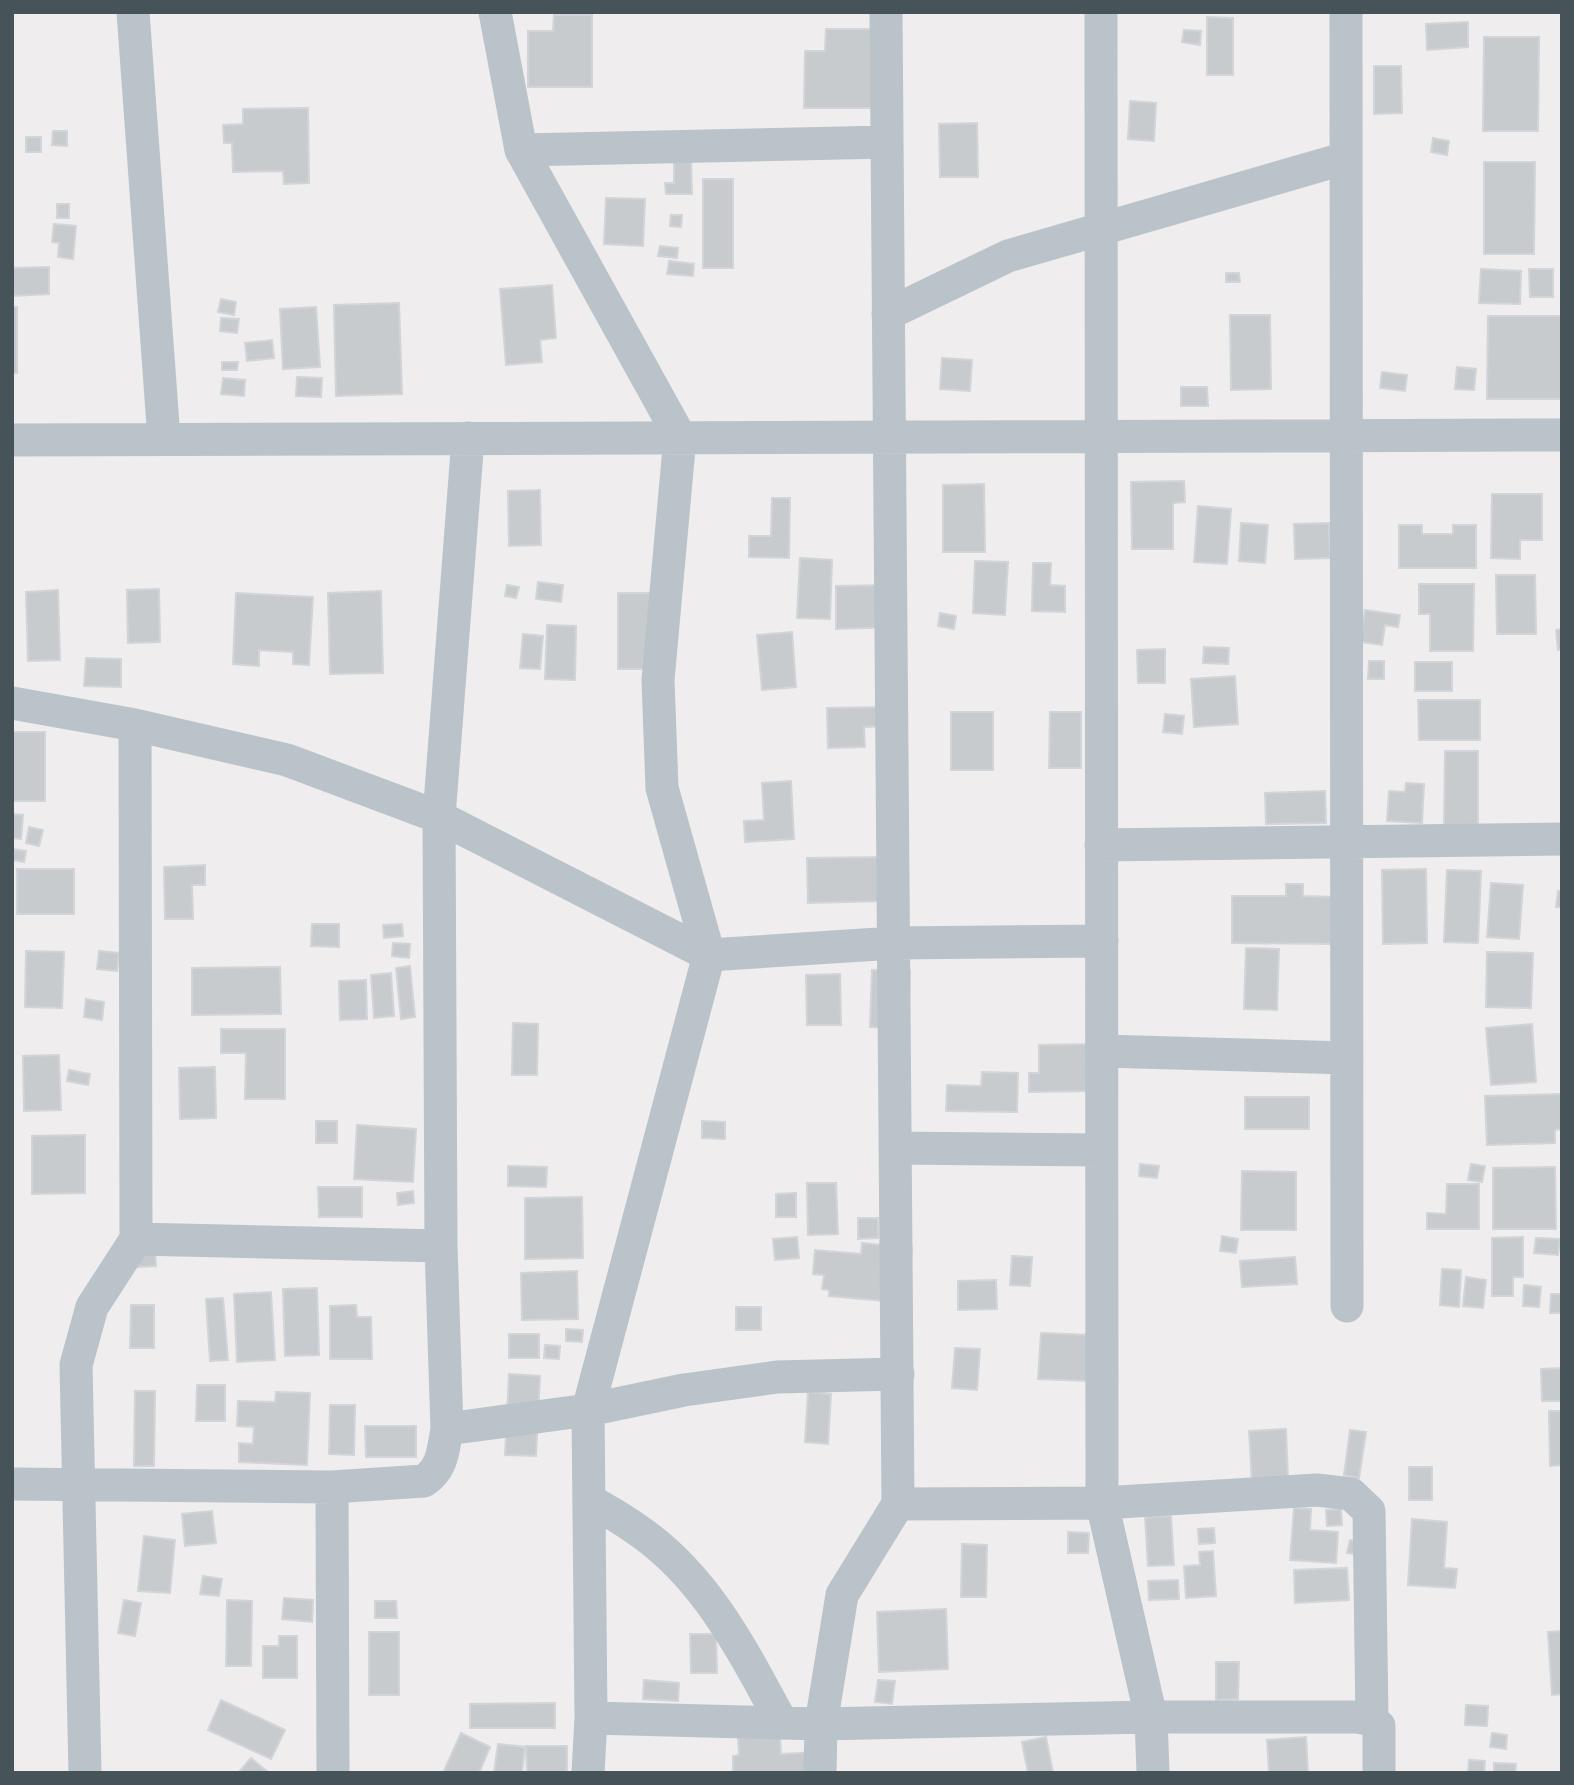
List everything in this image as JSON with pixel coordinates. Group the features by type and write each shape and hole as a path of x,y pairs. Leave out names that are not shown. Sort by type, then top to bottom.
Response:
{"street":[{"path":"133,12 164,439"},
{"path":"495,12 521,150 680,437 658,680 662,788 709,955 588,1410 591,1718 588,1773"},
{"path":"820,1773 821,1724 842,1595 898,1504 886,12"},
{"path":"1101,12 1102,1503 1151,1717 1153,1773"},
{"path":"1346,12 1347,1306"},
{"path":"521,150 887,142"},
{"path":"888,314 1008,256 1346,158"},
{"path":"12,440 1562,435"},
{"path":"12,1484 332,1487 424,1481 436,1473 442,1458 447,1429 441,1245 439,817 468,438"},
{"path":"12,703 135,725 287,760 439,817 709,955 894,943 1102,941"},
{"path":"85,1773 76,1365 92,1307 136,1239 135,725"},
{"path":"1101,845 1562,839"},
{"path":"1102,1051 1347,1058"},
{"path":"896,1149 1101,1150"},
{"path":"136,1239 441,1245"},
{"path":"447,1429 588,1410 684,1390 778,1377 898,1374"},
{"path":"332,1487 333,1773"},
{"path":"898,1504 1102,1503 1317,1490 1351,1494 1369,1511 1372,1720"},
{"path":"589,1500 640,1531 679,1565 712,1601 742,1648 782,1723"},
{"path":"591,1718 821,1724 1151,1717 1358,1717 1372,1720 1379,1727 1379,1773"}],"building":[{"path":"554,15 592,15 592,87 528,87 528,31 553,31"},
{"path":"1207,17 1233,18 1233,75 1207,75"},
{"path":"1468,22 1468,47 1427,50 1426,24"},
{"path":"826,29 899,29 900,108 804,108 805,51 825,51"},
{"path":"1184,30 1201,31 1200,45 1182,42"},
{"path":"1484,37 1539,37 1538,131 1483,131"},
{"path":"1374,66 1401,66 1402,113 1374,114"},
{"path":"1130,101 1156,103 1154,141 1128,139"},
{"path":"308,108 309,183 284,184 283,171 233,172 232,143 224,143 223,125 243,124 243,109"},
{"path":"977,123 978,177 940,177 939,124"},
{"path":"53,131 67,131 67,146 52,145"},
{"path":"26,137 41,137 41,152 26,152"},
{"path":"1433,138 1449,141 1447,155 1431,152"},
{"path":"691,159 692,194 666,194 665,183 674,183 674,160"},
{"path":"1484,162 1535,162 1534,254 1484,254"},
{"path":"703,179 733,179 733,268 703,268"},
{"path":"606,198 645,199 643,246 604,244"},
{"path":"57,204 69,204 69,218 57,218"},
{"path":"671,215 682,215 681,227 670,226"},
{"path":"54,224 76,226 73,259 58,257 59,243 52,242"},
{"path":"660,246 678,248 677,258 658,256"},
{"path":"669,261 694,264 693,276 667,274"},
{"path":"49,267 49,294 12,296 12,268"},
{"path":"1481,269 1521,271 1520,304 1479,303"},
{"path":"1529,269 1553,269 1553,297 1530,297"},
{"path":"1226,273 1239,273 1240,282 1226,282"},
{"path":"552,285 556,338 540,340 542,362 506,365 500,289"},
{"path":"221,299 236,302 234,315 218,312"},
{"path":"399,303 402,394 336,396 334,305"},
{"path":"12,307 17,307 17,373 12,373"},
{"path":"316,307 320,367 283,369 280,309"},
{"path":"1230,315 1270,315 1271,389 1231,390"},
{"path":"1488,316 1562,316 1562,399 1487,399"},
{"path":"221,318 239,319 237,333 220,331"},
{"path":"272,340 274,358 247,361 245,343"},
{"path":"942,358 972,360 970,391 940,389"},
{"path":"222,362 238,362 237,370 222,370"},
{"path":"1457,367 1476,369 1474,390 1455,389"},
{"path":"1382,372 1407,375 1405,391 1380,388"},
{"path":"297,377 322,378 321,397 296,396"},
{"path":"223,378 245,380 244,396 221,394"},
{"path":"1181,387 1207,387 1208,406 1181,406"},
{"path":"1184,481 1185,502 1173,503 1173,549 1132,549 1131,482"},
{"path":"984,484 985,552 943,552 943,485"},
{"path":"540,490 541,545 509,546 508,491"},
{"path":"1492,494 1542,494 1542,540 1520,540 1520,559 1491,558"},
{"path":"772,498 790,498 789,558 749,557 749,536 771,536"},
{"path":"1198,506 1231,509 1227,564 1194,562"},
{"path":"1241,523 1268,525 1265,563 1239,561"},
{"path":"1329,523 1330,558 1295,559 1294,524"},
{"path":"1399,525 1422,525 1422,534 1453,534 1453,525 1476,525 1476,568 1399,568"},
{"path":"800,558 832,560 830,619 797,618"},
{"path":"975,561 1008,562 1005,615 973,613"},
{"path":"1033,563 1051,563 1050,585 1065,586 1065,612 1032,611"},
{"path":"1496,575 1535,575 1536,634 1497,634"},
{"path":"538,582 563,585 561,602 536,599"},
{"path":"1419,584 1474,584 1473,651 1430,651 1430,614 1419,614"},
{"path":"507,585 519,587 516,598 505,596"},
{"path":"896,585 897,627 836,629 836,586"},
{"path":"159,589 160,642 128,643 127,590"},
{"path":"58,590 60,660 28,661 26,592"},
{"path":"381,591 383,673 330,674 328,593"},
{"path":"236,593 313,597 309,665 293,664 293,652 259,650 259,666 233,664"},
{"path":"618,593 652,593 652,669 618,669"},
{"path":"1365,610 1400,615 1398,627 1385,625 1382,645 1360,642"},
{"path":"940,613 956,616 954,629 938,626"},
{"path":"547,625 576,626 575,680 545,679"},
{"path":"1562,629 1562,649 1558,650 1556,630"},
{"path":"792,632 796,687 762,690 757,635"},
{"path":"523,634 543,636 540,669 520,668"},
{"path":"1204,647 1229,648 1228,664 1203,663"},
{"path":"1165,649 1165,683 1138,683 1137,650"},
{"path":"86,658 121,659 121,687 84,686"},
{"path":"1369,661 1384,661 1384,679 1368,679"},
{"path":"1415,662 1452,662 1452,691 1415,691"},
{"path":"1235,676 1238,724 1194,727 1191,679"},
{"path":"1418,700 1480,700 1480,740 1419,740"},
{"path":"891,707 891,726 864,727 865,747 828,748 827,708"},
{"path":"951,712 993,712 993,770 951,770"},
{"path":"1050,712 1081,712 1081,768 1049,768"},
{"path":"1165,714 1184,716 1182,734 1163,732"},
{"path":"13,732 45,732 45,801 13,801"},
{"path":"1445,751 1478,751 1478,827 1444,828"},
{"path":"791,781 794,839 745,842 744,821 764,820 762,783"},
{"path":"1406,783 1424,784 1422,823 1387,821 1389,791 1405,792"},
{"path":"1325,791 1326,823 1266,824 1265,793"},
{"path":"12,814 23,815 21,839 12,838"},
{"path":"29,827 43,830 39,846 26,843"},
{"path":"12,849 26,851 24,862 12,860"},
{"path":"887,857 887,901 808,903 807,858"},
{"path":"205,865 205,885 192,885 193,919 165,919 164,867"},
{"path":"17,869 74,869 74,914 17,914"},
{"path":"1426,869 1427,943 1383,944 1382,870"},
{"path":"1447,870 1481,871 1478,943 1444,942"},
{"path":"1491,883 1523,885 1519,939 1487,937"},
{"path":"1286,884 1303,884 1303,896 1336,897 1336,944 1232,943 1232,896 1286,896"},
{"path":"1558,891 1562,891 1562,907 1556,907"},
{"path":"312,924 339,924 339,947 311,946"},
{"path":"402,924 403,936 384,938 383,925"},
{"path":"393,943 410,944 409,958 392,956"},
{"path":"1246,948 1279,949 1277,1010 1244,1009"},
{"path":"26,951 64,952 62,1008 25,1007"},
{"path":"99,951 119,953 117,971 97,969"},
{"path":"1487,952 1533,953 1531,1008 1486,1007"},
{"path":"410,966 415,1017 401,1019 396,968"},
{"path":"280,967 281,1014 192,1015 192,968"},
{"path":"872,970 910,971 908,1028 870,1027"},
{"path":"391,973 394,1016 374,1018 371,975"},
{"path":"840,974 841,1025 807,1025 806,975"},
{"path":"366,980 367,1019 340,1020 339,981"},
{"path":"86,999 104,1002 102,1020 84,1017"},
{"path":"513,1023 538,1024 537,1075 512,1075"},
{"path":"1532,1024 1536,1082 1491,1085 1486,1028"},
{"path":"221,1029 285,1029 285,1099 245,1099 246,1053 221,1053"},
{"path":"1091,1044 1092,1091 1029,1092 1029,1073 1039,1073 1039,1045"},
{"path":"59,1055 61,1110 24,1111 23,1056"},
{"path":"215,1067 216,1118 180,1119 179,1068"},
{"path":"69,1070 90,1074 88,1085 67,1081"},
{"path":"982,1072 1018,1073 1017,1112 946,1111 947,1085 981,1086"},
{"path":"1562,1094 1562,1129 1555,1130 1555,1143 1487,1145 1485,1096"},
{"path":"1245,1097 1309,1097 1309,1129 1245,1129"},
{"path":"316,1121 337,1121 337,1143 316,1143"},
{"path":"702,1121 725,1122 725,1139 702,1138"},
{"path":"357,1125 416,1129 413,1182 354,1179"},
{"path":"85,1135 85,1193 32,1194 32,1136"},
{"path":"1140,1164 1159,1166 1157,1178 1139,1176"},
{"path":"1471,1164 1485,1166 1482,1182 1468,1180"},
{"path":"508,1166 547,1167 546,1187 508,1186"},
{"path":"1555,1167 1556,1229 1493,1229 1493,1168"},
{"path":"1242,1171 1296,1172 1296,1230 1241,1230"},
{"path":"807,1183 836,1183 838,1234 808,1235"},
{"path":"1447,1184 1479,1184 1479,1229 1427,1229 1427,1213 1446,1214"},
{"path":"318,1187 362,1187 362,1217 319,1217"},
{"path":"413,1191 414,1203 398,1205 397,1193"},
{"path":"796,1193 796,1217 776,1217 776,1194"},
{"path":"582,1197 583,1258 525,1259 525,1198"},
{"path":"858,1218 878,1218 878,1238 858,1239"},
{"path":"1222,1236 1238,1239 1236,1253 1220,1251"},
{"path":"797,1237 799,1258 775,1260 773,1239"},
{"path":"1523,1237 1523,1277 1513,1277 1513,1296 1492,1296 1492,1238"},
{"path":"1536,1238 1560,1239 1558,1255 1534,1253"},
{"path":"862,1243 912,1248 907,1303 829,1296 829,1290 822,1289 824,1275 813,1274 815,1250 861,1254"},
{"path":"138,1249 155,1249 156,1266 138,1267"},
{"path":"1012,1256 1032,1257 1030,1286 1010,1285"},
{"path":"1295,1257 1297,1284 1242,1287 1240,1261"},
{"path":"1442,1269 1461,1270 1459,1307 1440,1305"},
{"path":"577,1271 578,1319 522,1320 521,1273"},
{"path":"1466,1277 1486,1280 1483,1308 1463,1306"},
{"path":"996,1280 997,1309 958,1310 958,1281"},
{"path":"1524,1285 1541,1287 1539,1307 1523,1306"},
{"path":"317,1288 319,1355 285,1356 283,1289"},
{"path":"271,1292 275,1360 237,1362 234,1294"},
{"path":"1551,1294 1562,1294 1562,1313 1550,1313"},
{"path":"223,1298 228,1360 210,1361 206,1299"},
{"path":"131,1305 154,1305 154,1348 130,1348"},
{"path":"356,1305 357,1317 371,1317 372,1359 330,1359 330,1306"},
{"path":"736,1307 761,1307 761,1330 736,1330"},
{"path":"566,1329 583,1330 582,1342 566,1341"},
{"path":"1041,1333 1091,1335 1089,1381 1038,1379"},
{"path":"509,1334 539,1334 539,1358 509,1358"},
{"path":"545,1345 560,1346 559,1359 544,1358"},
{"path":"955,1348 980,1349 977,1390 952,1388"},
{"path":"1562,1368 1562,1401 1542,1401 1541,1369"},
{"path":"509,1374 540,1376 536,1456 505,1455"},
{"path":"197,1385 225,1385 225,1421 196,1421"},
{"path":"135,1391 155,1391 154,1466 134,1466"},
{"path":"276,1392 310,1393 307,1465 239,1462 239,1443 253,1444 254,1427 237,1426 238,1401 275,1402"},
{"path":"808,1392 831,1394 828,1444 805,1442"},
{"path":"330,1405 355,1405 354,1455 329,1454"},
{"path":"1549,1411 1562,1411 1562,1465 1550,1466"},
{"path":"365,1426 416,1426 416,1457 366,1457"},
{"path":"1286,1429 1288,1480 1252,1483 1249,1431"},
{"path":"1350,1430 1366,1432 1359,1478 1344,1475"},
{"path":"1409,1467 1432,1467 1432,1500 1409,1500"},
{"path":"1294,1508 1311,1509 1310,1530 1338,1532 1336,1563 1290,1560"},
{"path":"1341,1509 1342,1525 1327,1526 1326,1510"},
{"path":"212,1511 216,1543 185,1546 182,1514"},
{"path":"1171,1516 1174,1565 1148,1566 1145,1517"},
{"path":"1412,1519 1447,1522 1444,1568 1457,1569 1455,1588 1408,1585"},
{"path":"1214,1528 1215,1543 1199,1544 1198,1529"},
{"path":"1068,1532 1089,1533 1088,1553 1068,1553"},
{"path":"144,1536 175,1540 170,1593 138,1591"},
{"path":"1350,1540 1363,1543 1361,1555 1347,1553"},
{"path":"962,1544 987,1545 986,1597 961,1597"},
{"path":"1213,1551 1216,1596 1186,1598 1184,1566 1200,1565 1199,1552"},
{"path":"1347,1568 1349,1600 1295,1603 1294,1570"},
{"path":"203,1576 222,1579 219,1596 200,1594"},
{"path":"1178,1580 1179,1599 1149,1600 1148,1581"},
{"path":"284,1598 313,1600 312,1622 282,1619"},
{"path":"124,1600 141,1603 135,1636 118,1633"},
{"path":"227,1600 252,1601 251,1666 226,1666"},
{"path":"375,1601 396,1601 397,1618 375,1618"},
{"path":"946,1609 948,1669 879,1672 877,1612"},
{"path":"1562,1631 1562,1694 1552,1695 1548,1632"},
{"path":"369,1632 399,1632 399,1695 369,1695"},
{"path":"690,1634 716,1634 717,1673 691,1673"},
{"path":"279,1636 297,1636 297,1678 263,1678 263,1646 279,1646"},
{"path":"1216,1662 1239,1662 1238,1699 1216,1700"},
{"path":"644,1680 679,1683 678,1701 643,1699"},
{"path":"878,1680 895,1681 892,1704 875,1702"},
{"path":"221,1700 285,1730 271,1759 208,1730"},
{"path":"555,1703 555,1728 470,1728 470,1704"},
{"path":"1466,1705 1488,1706 1487,1726 1465,1725"},
{"path":"461,1733 490,1747 479,1773 443,1773"},
{"path":"1492,1733 1507,1735 1506,1749 1490,1747"},
{"path":"780,1736 781,1754 820,1752 821,1773 733,1773 733,1756 739,1755 738,1738"},
{"path":"1046,1737 1053,1773 1028,1773 1022,1742"},
{"path":"1306,1737 1308,1773 1269,1773 1267,1740"},
{"path":"498,1744 525,1747 522,1773 494,1773"},
{"path":"526,1746 567,1746 567,1773 527,1773"},
{"path":"251,1758 269,1773 239,1772"},
{"path":"1469,1760 1485,1761 1484,1773 1468,1773"},
{"path":"1494,1763 1516,1764 1515,1773 1494,1773"}]}
